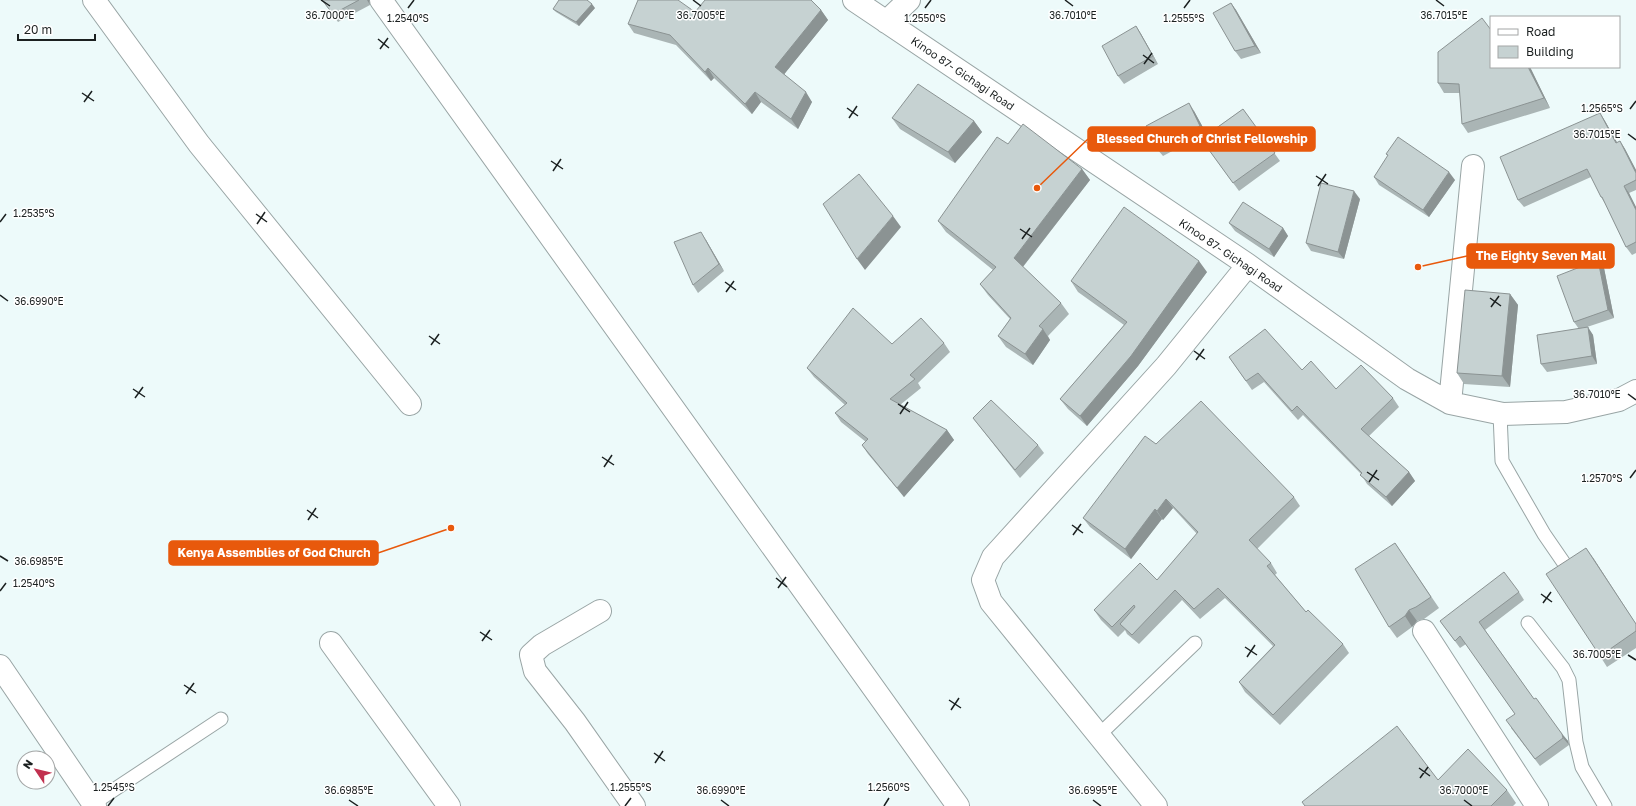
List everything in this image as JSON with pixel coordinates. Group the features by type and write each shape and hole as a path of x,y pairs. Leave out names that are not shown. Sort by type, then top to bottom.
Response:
{"street":[{"path":"94,0 199,144 410,404"},
{"path":"381,0 958,806"},
{"name":"Kinoo 87- Gichagi Road","path":"854,0 1248,265 1407,379 1450,403 1500,414 1566,412 1619,400 1636,391"},
{"path":"886,22 909,0"},
{"path":"1450,403 1473,166"},
{"path":"1156,806 992,602 983,580 993,557 1166,366 1248,265"},
{"path":"600,611 542,645 531,655 535,671 575,722 634,806"},
{"path":"1424,631 1537,806"},
{"path":"331,643 449,806"},
{"path":"0,666 94,805"}],"lane":[{"path":"1500,414 1502,461 1544,534 1566,566"},
{"path":"1528,623 1563,668 1569,680 1576,742 1582,767 1605,806"},
{"path":"1099,735 1195,644"},
{"path":"94,805 221,719"}],"building":[{"path":"322,0 359,0 333,14"},
{"path":"559,0 587,0 592,4 576,22 553,9"},
{"path":"638,0 678,0 695,12 705,0 811,0 821,10 775,67 806,92 791,119 755,92 745,104 708,68 705,72 670,35 628,24"},
{"path":"1231,3 1255,46 1235,51 1213,13"},
{"path":"1482,18 1490,29 1490,68 1529,68 1544,98 1462,124 1459,84 1438,83 1438,52"},
{"path":"1136,26 1153,56 1118,76 1102,46"},
{"path":"918,84 974,121 948,152 892,118"},
{"path":"1189,103 1200,126 1157,149 1146,126"},
{"path":"1243,109 1275,153 1233,183 1201,139"},
{"path":"1600,113 1616,143 1620,141 1636,173 1636,180 1624,186 1636,210 1636,242 1626,247 1587,169 1518,200 1500,157"},
{"path":"1023,124 1082,169 1014,258 1061,303 1039,326 1043,329 1025,354 998,336 1011,318 980,284 996,267 938,221 997,137 1008,144"},
{"path":"1398,137 1449,172 1423,210 1374,177 1388,155 1386,154"},
{"path":"859,174 893,216 857,259 823,204"},
{"path":"1321,183 1354,191 1338,252 1306,243"},
{"path":"1243,202 1283,228 1269,249 1229,223"},
{"path":"1124,207 1199,261 1131,356 1080,416 1060,399 1127,322 1071,281"},
{"path":"701,232 719,264 693,285 674,242"},
{"path":"1598,260 1608,310 1574,322 1557,276"},
{"path":"1465,290 1510,294 1502,376 1457,373"},
{"path":"853,308 892,344 921,318 944,343 910,375 915,379 890,399 947,430 897,488 862,445 868,439 835,413 847,403 807,368"},
{"path":"1588,327 1592,356 1541,364 1537,335"},
{"path":"1265,329 1302,370 1311,361 1336,389 1361,365 1393,398 1361,429 1409,472 1386,497 1360,475 1362,473 1297,406 1292,411 1258,373 1246,381 1229,357"},
{"path":"991,400 1038,445 1015,470 973,418"},
{"path":"1201,401 1294,497 1249,540 1271,563 1267,566 1306,612 1308,610 1343,644 1273,715 1239,682 1275,645 1218,588 1194,609 1175,590 1132,635 1120,624 1135,607 1134,605 1112,627 1094,610 1140,563 1157,580 1198,532 1166,499 1157,511 1155,509 1125,549 1083,518 1145,436 1156,444"},
{"path":"1395,543 1431,597 1409,610 1405,616 1389,627 1355,569"},
{"path":"1586,548 1636,624 1636,631 1600,656 1546,574"},
{"path":"1504,572 1519,592 1479,622 1534,699 1536,698 1562,734 1563,738 1535,759 1506,720 1515,714 1460,636 1455,641 1440,621"},
{"path":"1397,726 1438,780 1468,749 1507,790 1491,806 1305,806 1302,802"}],"place":[{"name":"Blessed Church of Christ Fellowship","path":"1037,188"},
{"name":"The Eighty Seven Mall","path":"1418,267"},
{"name":"Kenya Assemblies of God Church","path":"451,528"}]}
